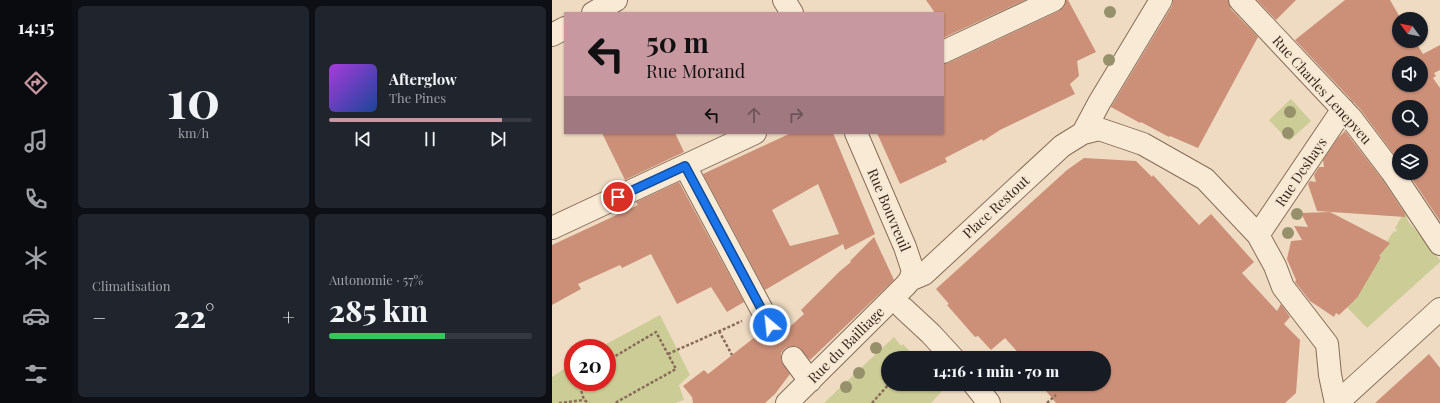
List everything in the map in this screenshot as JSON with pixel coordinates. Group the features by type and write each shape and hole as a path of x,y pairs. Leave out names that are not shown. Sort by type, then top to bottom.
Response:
{"street":[{"path":"595,12 616,0"},
{"path":"784,0 791,12"},
{"path":"944,52 1054,0"},
{"path":"1161,0 1099,103 1091,131 1143,144 1205,179 1258,235 1275,266 1283,287 1327,344 1330,375 1336,403"},
{"name":"Rue Charles Lenepveu","path":"1240,0 1343,109 1392,172 1440,244"},
{"path":"552,36 564,29"},
{"name":"Rue Deshays","path":"1258,235 1343,109"},
{"name":"Place Restout","path":"907,283 924,274 1062,146 1091,131"},
{"path":"552,228 753,134"},
{"name":"Rue Bouvreuil","path":"856,134 905,247 913,271 907,283"},
{"path":"685,166 766,319"},
{"name":"Rue du Bailliage","path":"787,403 907,283"},
{"path":"902,308 931,334 947,351"},
{"path":"1336,403 1440,309"},
{"path":"793,358 810,381"},
{"path":"980,391 989,403"}],"path":[{"path":"668,354 719,331 766,319"},
{"path":"719,331 732,355"},
{"path":"615,403 676,369 656,332 616,356"},
{"path":"581,391 584,400"},
{"path":"872,403 883,391"},
{"path":"1047,403 1056,395"},
{"path":"559,403 584,400 589,403"}],"green space":[{"path":"1291,99 1311,121 1289,141 1269,120"},
{"path":"1404,202 1408,221 1440,260 1440,262 1367,328 1343,303 1356,300 1357,298 1355,297 1365,285 1378,258 1380,259 1381,257 1379,256 1386,244 1390,243 1387,241 1394,231 1396,232 1397,230 1395,228 1402,216 1405,216 1403,214 1402,203"},
{"path":"660,315 690,375 679,385 684,400 675,403 552,403 552,377 564,369 564,391 616,391 616,339"},
{"path":"894,337 901,346 903,344 910,351 881,351 881,391 942,391 931,403 824,403"}],"building":[{"path":"926,0 1025,0 944,38 944,12 934,12"},
{"path":"1066,0 1068,0 1096,52 1077,61 1079,76 1070,84 1075,94 1000,130 983,141 982,139 945,158 947,162 900,184 877,134 944,134 944,64 1059,11 1064,7"},
{"path":"1173,0 1228,0 1231,9 1258,37 1198,148 1170,136 1169,137 1111,107 1172,6"},
{"path":"1257,0 1296,0 1276,20"},
{"path":"1345,0 1390,0 1397,12 1392,12 1392,48 1419,48 1423,54 1440,45 1440,70 1434,73 1436,76 1433,78 1440,88 1440,221 1413,180 1428,180 1428,144 1392,144 1392,152 1360,109 1295,40"},
{"path":"1345,131 1382,179 1405,214 1405,217 1317,211 1308,184 1310,181 1316,182 1314,175 1319,167 1324,167 1323,160 1338,138"},
{"path":"602,134 675,134 684,152 625,180"},
{"path":"789,134 833,134 875,234 845,250 843,244 765,290 703,174","holes":["818,184 839,234 790,246 772,210"]},
{"path":"1084,158 1136,161 1152,177 1153,175 1199,225 1211,214 1254,262 1242,273 1277,311 1281,304 1290,317 1284,324 1300,340 1296,393 1285,403 1056,403 1046,391 1111,391 1111,351 1017,351 1005,338 991,350 978,336 975,337 947,305 949,304 936,289 1067,170"},
{"path":"679,182 744,302 727,312 711,287 677,304 651,254 622,268 620,265 578,284 581,289 552,305 552,245 638,205 636,202"},
{"path":"1330,212 1390,243 1379,256 1381,257 1357,298 1339,315 1336,313 1334,317 1310,301 1295,282 1296,280 1287,259 1291,241 1302,240 1294,226 1308,227 1301,213"},
{"path":"874,237 894,280 810,360 798,347 791,346 785,348 781,353 781,360 790,374 775,394 765,403 693,403 692,397 683,386 704,370 708,374 760,333 764,336 770,337 773,342 804,314 801,310 851,262 850,261"},
{"path":"1429,354 1440,368 1440,403 1375,403"}],"route":[{"path":"618,197 685,166 770,325"}]}
